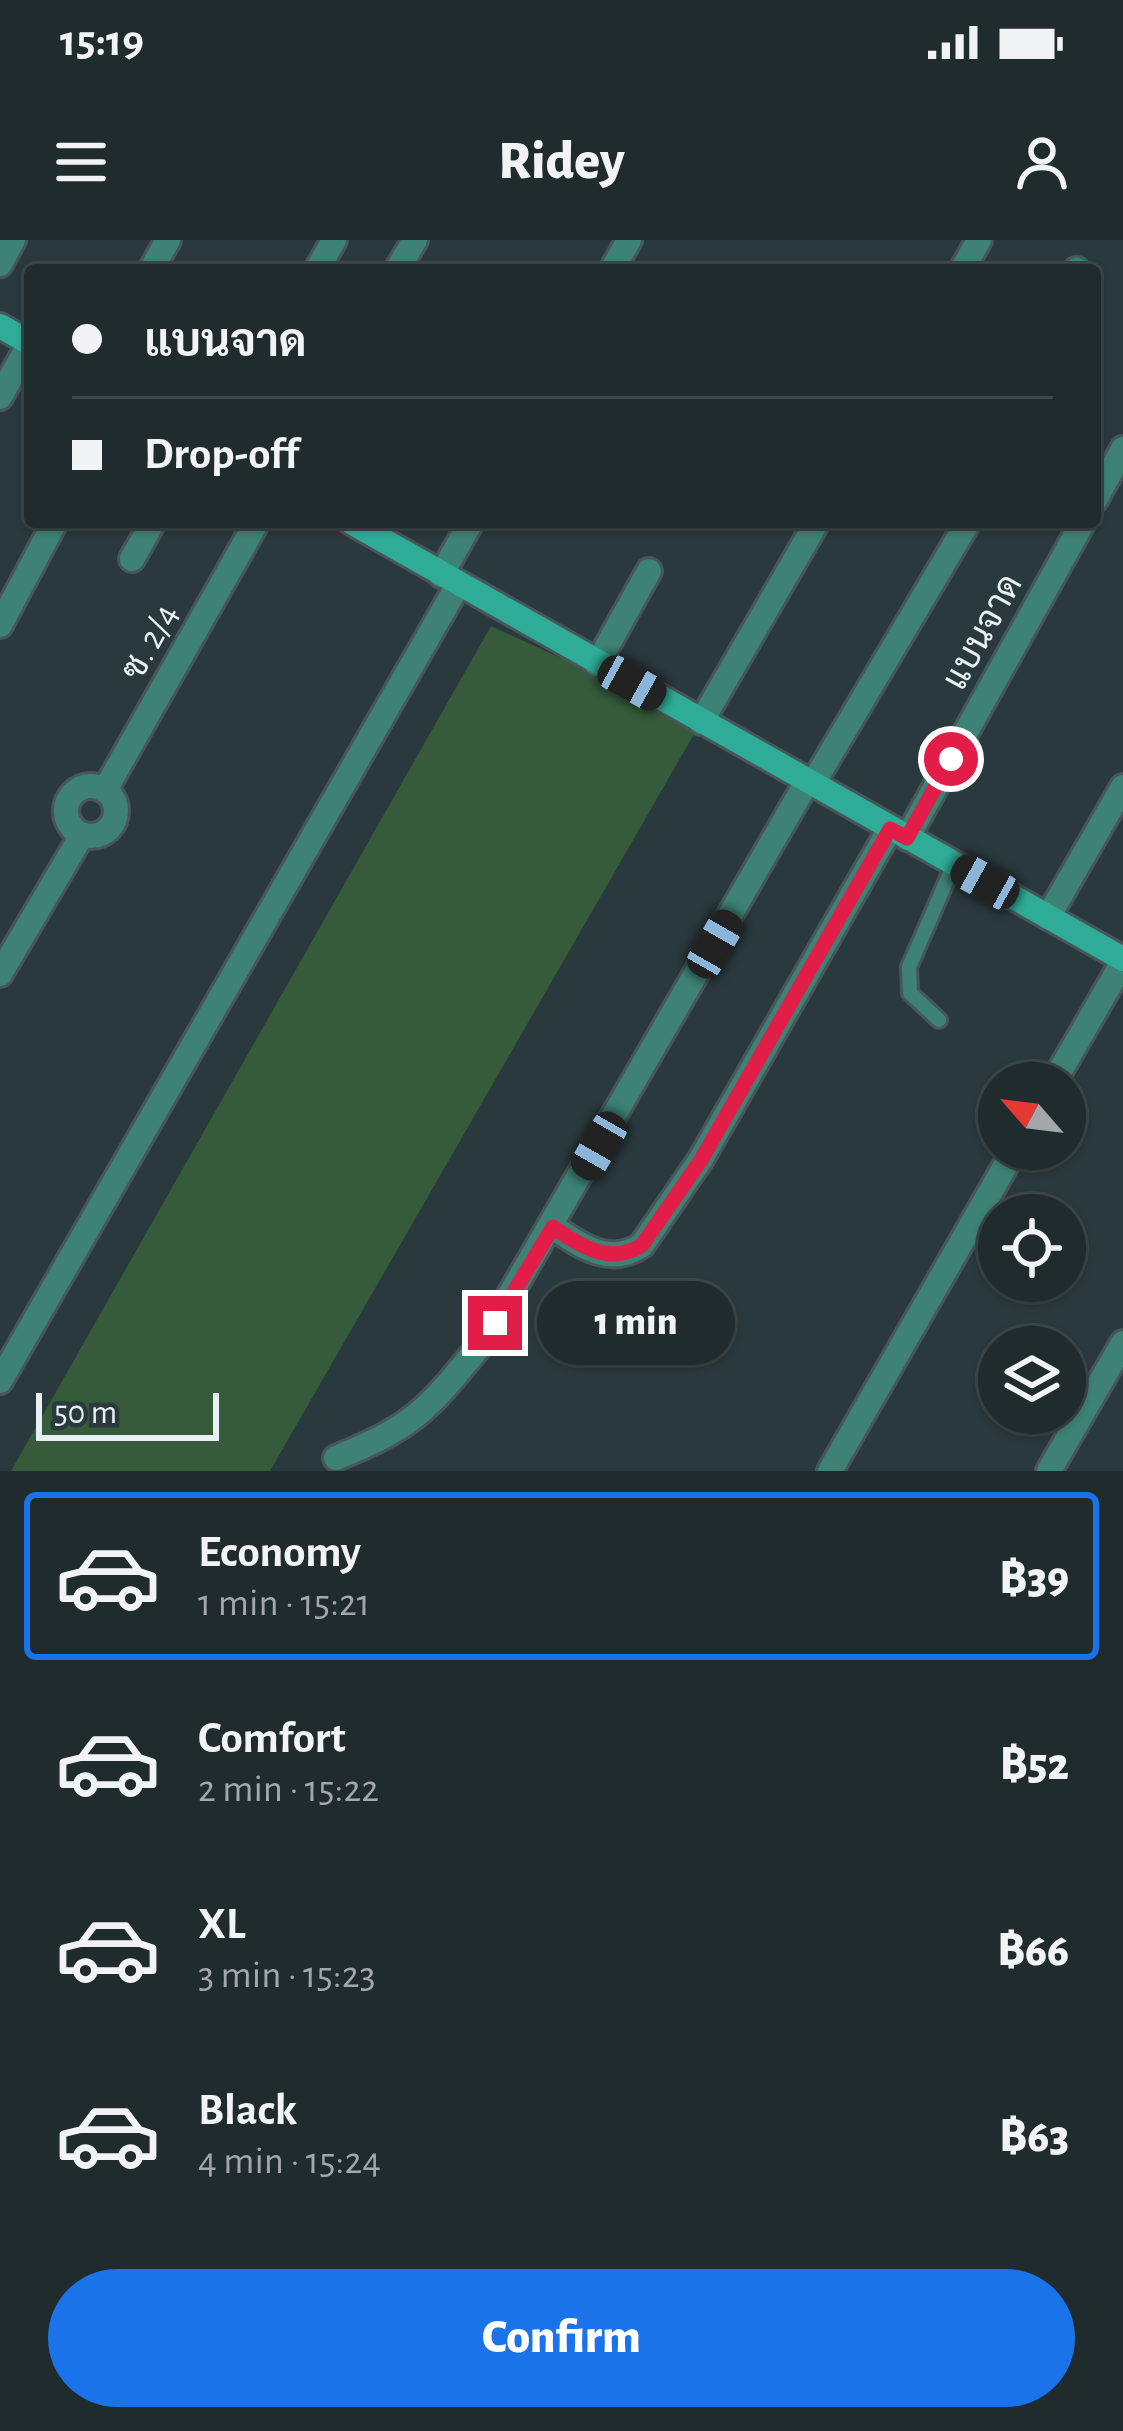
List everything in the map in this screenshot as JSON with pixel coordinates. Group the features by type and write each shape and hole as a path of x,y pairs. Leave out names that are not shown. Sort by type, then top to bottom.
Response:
{"street":[{"path":"0,264 13,240"},
{"path":"0,397 24,354"},
{"path":"1101,489 1123,449"},
{"path":"0,625 52,528"},
{"path":"132,560 150,528"},
{"name":"ซ. 2/4","path":"105,790 253,528"},
{"path":"360,528 1123,960 1065,1062"},
{"path":"0,1381 450,580 469,528"},
{"path":"701,722 814,528"},
{"path":"336,1458 398,1433 423,1413 500,1316 964,528"},
{"name":"แบนจาด","path":"553,1227 609,1256 628,1255 642,1245 701,1160 1079,528"},
{"path":"597,664 649,571"},
{"path":"89,786 105,790 115,803 115,819 105,832 82,835 66,816 69,800 89,786"},
{"path":"1048,917 1123,787"},
{"path":"0,974 82,835"},
{"path":"830,1471 1003,1170"},
{"path":"1049,1471 1123,1343"}],"lane":[{"path":"939,1020 910,993 908,967 954,864"}],"green space":[{"path":"491,626 701,722 270,1471 11,1471"}],"route":[{"path":"495,1323 553,1227 583,1247 609,1256 628,1255 642,1245 701,1160 890,829 907,838 951,759"}]}
